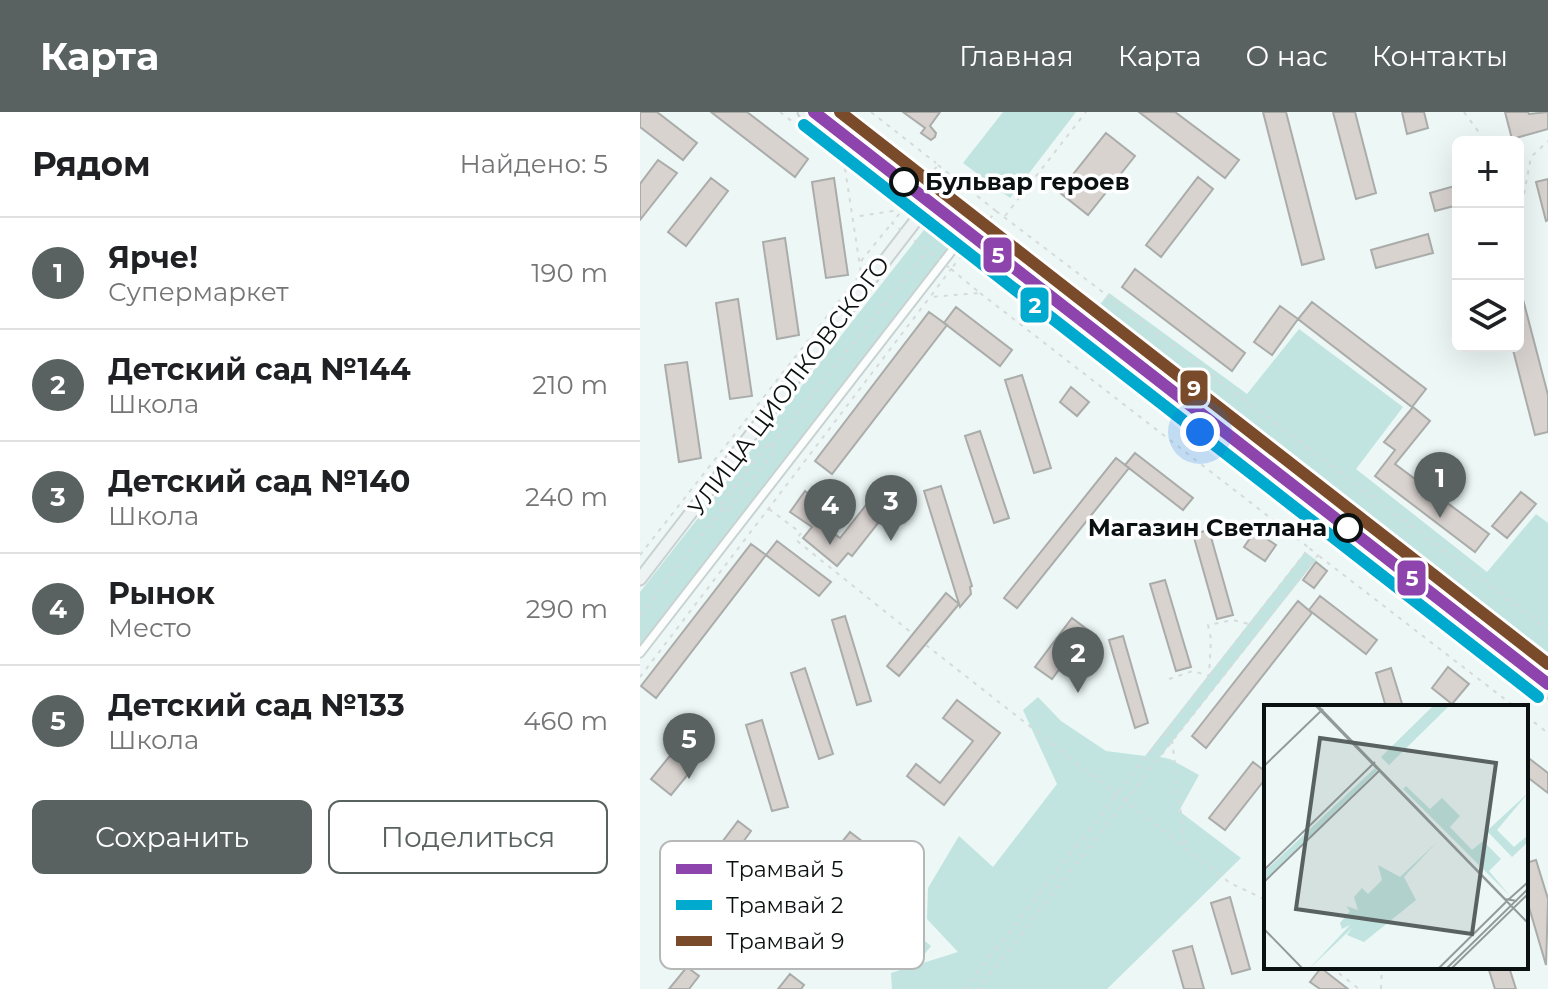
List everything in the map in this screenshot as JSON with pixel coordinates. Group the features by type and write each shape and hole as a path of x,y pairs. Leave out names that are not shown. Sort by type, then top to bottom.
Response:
{"main road":[{"path":"804,112 1548,692"},
{"path":"831,112 1548,672"},
{"name":"УЛИЦА ЦИОЛКОВСКОГО","path":"640,579 936,193"}],"street":[{"path":"640,653 964,235"}],"path":[{"path":"780,112 905,209 853,217"},
{"path":"871,112 938,165"},
{"path":"1004,217 1086,112"},
{"path":"1464,112 1482,136"},
{"path":"1524,194 1531,157 1548,141"},
{"path":"640,555 861,273 844,162"},
{"path":"996,211 1548,630"},
{"path":"860,262 892,223"},
{"path":"771,446 927,252"},
{"path":"640,677 951,269 1512,705"},
{"path":"930,297 980,293"},
{"path":"640,615 768,443 776,449 727,512"},
{"path":"769,509 801,533 796,540 913,634"},
{"path":"965,989 1309,548"},
{"path":"978,989 1318,555"},
{"path":"1209,676 1211,639 1208,625 1233,620 1249,624"},
{"path":"926,645 1230,883 1264,899"},
{"path":"1169,679 1193,671 1209,676"},
{"path":"1528,718 1548,733"},
{"path":"1166,731 1172,740 1185,848"},
{"path":"1334,969 1359,989"},
{"path":"1381,989 1382,969"}],"shaded area":[{"name":"Бульвар героев","path":"1003,112 1076,112 1010,198 963,163"},
{"path":"937,223 953,235 952,246 640,645 640,592 927,226"},
{"path":"1109,293 1247,394 1299,329 1403,407 1356,469 1487,572 1536,514 1548,523 1548,658 1095,311"},
{"path":"1305,552 1316,560 1160,757 1199,775 1179,811 1241,858 1107,989 892,989 891,973 904,969 924,969 924,963 958,952 927,919 928,888 959,836 993,867 1057,784 1023,710 1038,697 1061,721 1106,751 1145,756"},
{"path":"924,940 931,946 924,955"}],"building":[{"path":"640,112 657,112 697,143 683,160 640,127"},
{"path":"711,112 747,112 808,159 795,177"},
{"path":"903,112 940,112 930,126 936,133 935,137 931,140 921,133 925,128"},
{"path":"1139,112 1175,112 1239,160 1225,178"},
{"path":"1263,112 1286,112 1324,259 1302,265"},
{"path":"1333,112 1355,112 1376,193 1356,199"},
{"path":"1402,112 1424,112 1428,128 1407,134"},
{"path":"1505,112 1548,112 1548,129 1511,136"},
{"path":"1106,133 1135,156 1088,215 1059,192"},
{"path":"658,160 677,173 640,220 640,184"},
{"path":"1198,177 1213,189 1161,257 1146,245"},
{"path":"711,178 728,191 686,246 668,232"},
{"path":"834,178 848,275 826,278 812,182"},
{"path":"1548,179 1548,220 1546,221 1536,182"},
{"path":"1452,187 1452,207 1435,211 1430,193"},
{"path":"1428,234 1433,253 1376,268 1371,250"},
{"path":"785,238 799,335 777,339 763,242"},
{"path":"1135,269 1245,353 1232,371 1122,287"},
{"path":"738,299 752,396 730,399 716,303"},
{"path":"1312,302 1426,389 1412,407 1298,319"},
{"path":"1524,303 1548,395 1548,432 1535,435 1514,352 1524,352"},
{"path":"1280,306 1298,319 1272,355 1254,342"},
{"path":"956,307 1012,350 1000,366 944,323"},
{"path":"929,312 947,325 832,474 815,461"},
{"path":"687,362 701,458 679,462 665,365"},
{"path":"1022,375 1051,468 1034,473 1005,380"},
{"path":"1071,387 1089,402 1077,416 1060,402"},
{"path":"1413,407 1430,421 1395,464 1489,534 1475,552 1375,476 1395,450 1384,442"},
{"path":"980,431 1009,518 994,523 965,436"},
{"path":"1135,453 1193,498 1183,510 1125,465"},
{"path":"1116,458 1129,468 1017,608 1004,598"},
{"path":"881,486 897,499 852,556 848,553 837,566 803,538 812,527 790,512 805,491 819,500 809,514 840,538"},
{"path":"941,486 972,586 971,594 960,607 924,491"},
{"path":"1521,492 1536,504 1507,538 1492,526"},
{"path":"1209,530 1233,615 1217,619 1193,534"},
{"path":"1255,531 1276,545 1265,561 1244,547"},
{"path":"777,541 831,582 819,596 766,555"},
{"path":"751,544 766,555 656,698 641,686"},
{"path":"1316,562 1327,571 1314,588 1303,580"},
{"path":"1165,580 1191,667 1176,671 1150,584"},
{"path":"946,593 959,604 899,676 887,666"},
{"path":"1320,596 1377,640 1366,654 1309,610"},
{"path":"1298,601 1312,613 1206,748 1192,736"},
{"path":"845,616 871,701 857,705 832,620"},
{"path":"1072,618 1088,630 1052,679 1035,667"},
{"path":"1123,636 1148,723 1135,728 1109,640"},
{"path":"1448,667 1469,684 1452,704 1432,688"},
{"path":"805,668 833,754 819,759 791,673"},
{"path":"1391,668 1402,705 1385,705 1376,673"},
{"path":"957,700 1000,733 944,805 907,776 916,764 940,783 973,741 943,718"},
{"path":"762,720 788,807 772,811 746,725"},
{"path":"687,735 707,751 671,795 651,779"},
{"path":"1528,758 1548,773 1548,793 1528,778"},
{"path":"1253,762 1264,770 1264,781 1225,830 1209,818"},
{"path":"738,821 751,831 744,841 723,841"},
{"path":"850,832 862,841 843,841"},
{"path":"1536,860 1548,899 1546,965 1528,904 1528,862"},
{"path":"1230,897 1250,969 1232,974 1211,903"},
{"path":"1192,946 1204,989 1184,989 1173,951"},
{"path":"685,969 699,976 689,989 669,989"},
{"path":"1322,969 1348,989 1320,989 1310,982"},
{"path":"1489,969 1510,969 1516,989 1495,989"},
{"path":"790,974 804,985 801,989 778,989"}],"tram line":[{"name":"5","path":"814,112 1548,684"},
{"name":"9","path":"840,112 1548,664"},
{"name":"2","path":"804,125 1538,697"}],"place":[{"name":"Бульвар героев","path":"904,182"},
{"name":"Ярче!","path":"1440,518"},
{"name":"Магазин Светлана","path":"1348,528"},
{"name":"Детский сад №140","path":"891,541"},
{"name":"Рынок","path":"830,545"},
{"name":"Детский сад №144","path":"1078,693"},
{"name":"Детский сад №133","path":"689,779"}]}
